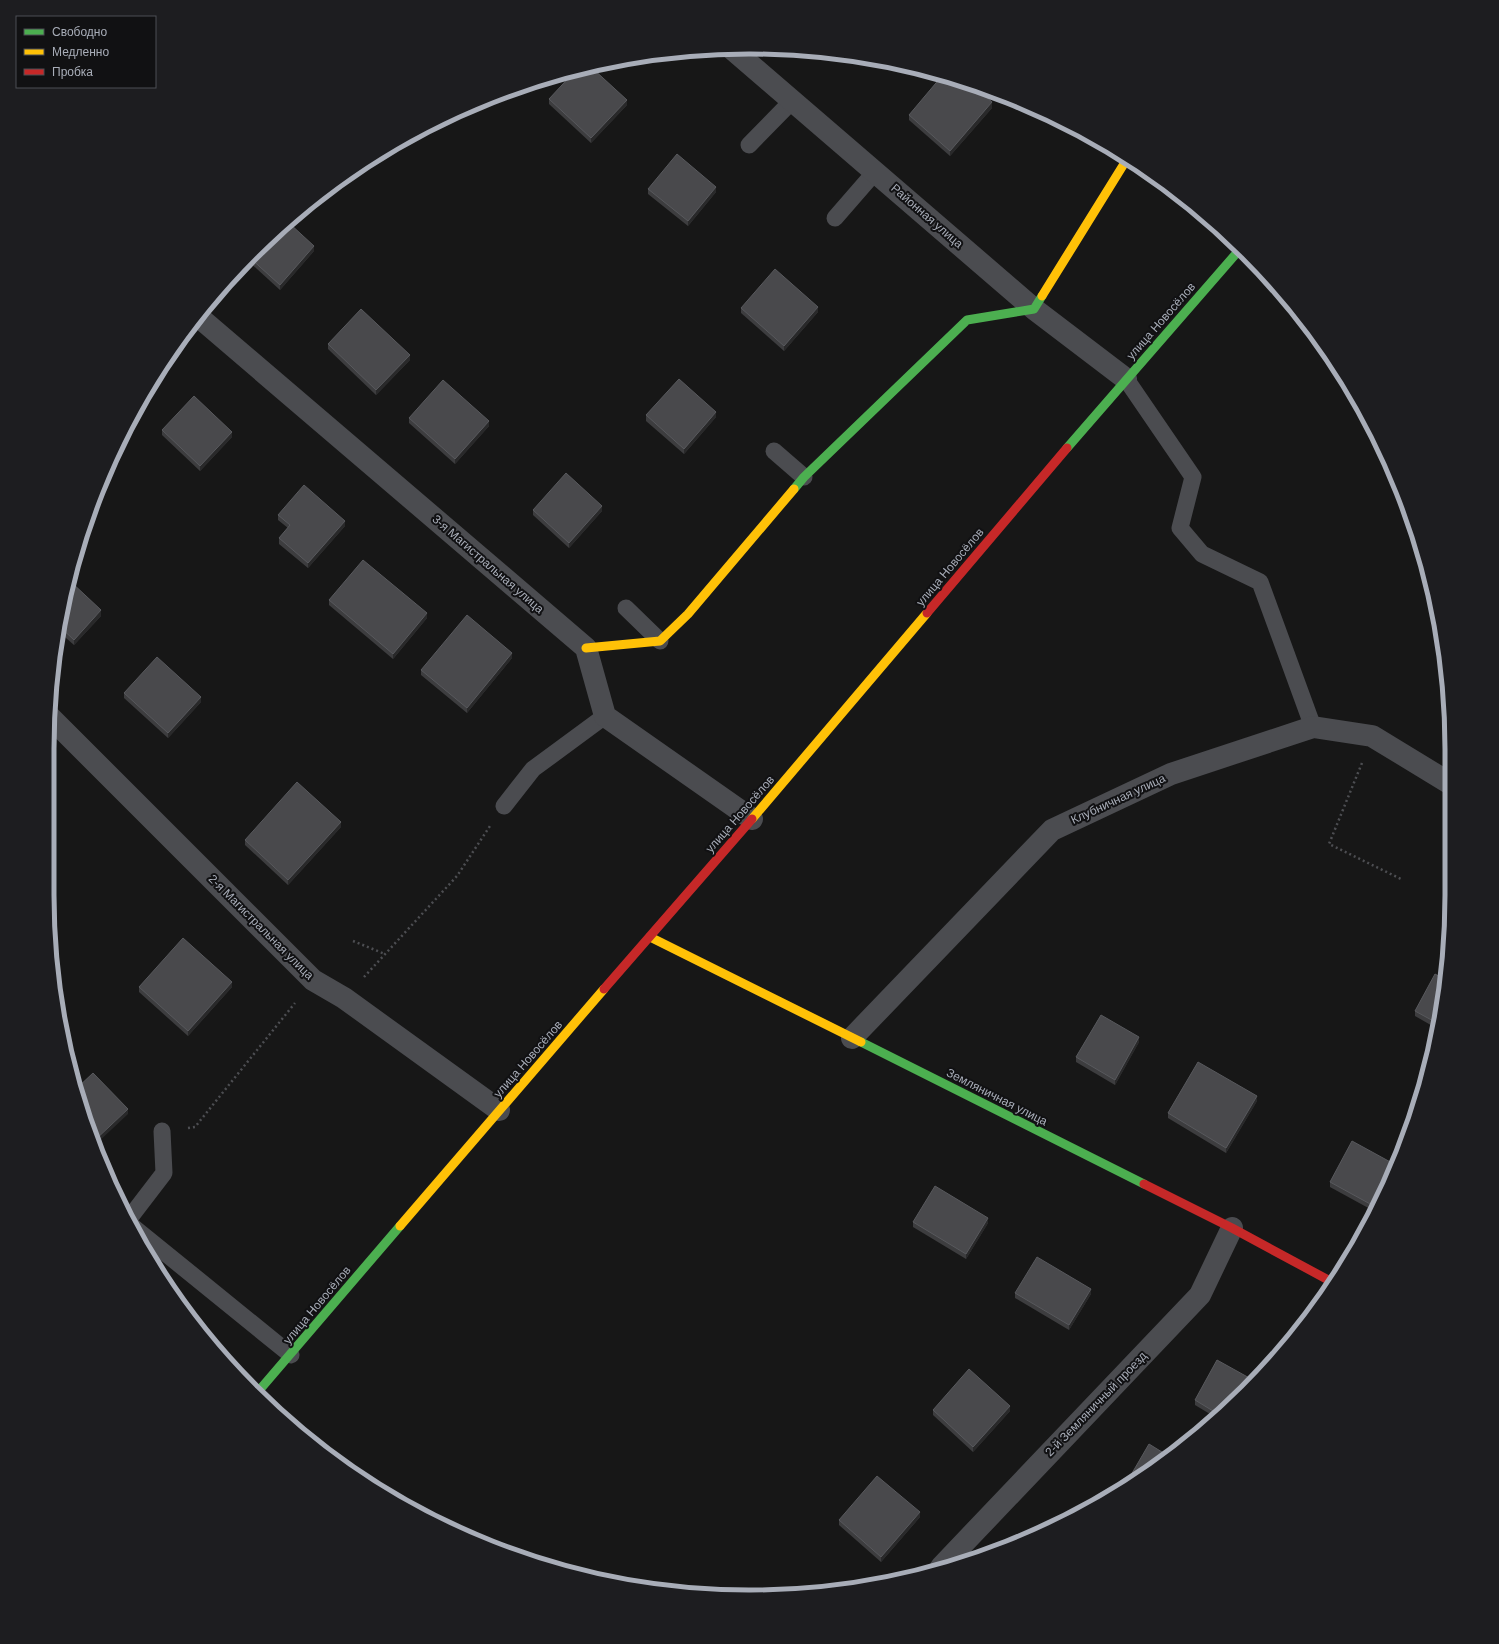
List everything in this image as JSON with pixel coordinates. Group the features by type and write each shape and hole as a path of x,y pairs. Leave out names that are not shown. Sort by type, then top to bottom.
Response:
{"street":[{"name":"Районная улица","path":"738,54 1034,309 1126,379"},
{"path":"752,819 605,716 586,648 660,641 688,614 804,477 967,320 1034,309 1124,164"},
{"name":"улица Новосёлов","path":"261,1389 499,1110 752,819 1126,379 1236,253"},
{"name":"3-я Магистральная улица","path":"203,320 586,648"},
{"name":"2-я Магистральная улица","path":"55,722 313,980 344,998 499,1110"},
{"name":"Клубничная улица","path":"852,1038 1052,830 1171,774 1313,727 1372,736 1445,780"},
{"name":"Земляничная улица","path":"650,937 1232,1228 1329,1280"},
{"name":"2-й Земляничный проезд","path":"947,1561 1200,1295 1232,1228"}],"lane":[{"path":"749,145 792,101"},
{"path":"835,218 875,172"},
{"path":"1126,379 1193,476 1180,528 1202,554 1260,582 1313,727"},
{"path":"774,451 804,477"},
{"path":"626,608 660,641"},
{"path":"504,806 533,769 605,716"},
{"path":"132,1214 164,1174 162,1131"},
{"path":"143,1235 291,1355"}],"path":[{"path":"1372,736 1329,844 1403,880"},
{"path":"344,998 457,876 504,806"},
{"path":"353,941 385,954"},
{"path":"162,1131 195,1127 313,980"}],"building":[{"path":"596,71 627,100 591,138 549,99 568,78"},
{"path":"938,80 983,95 992,102 950,151 909,115"},
{"path":"677,154 716,187 688,221 648,189"},
{"path":"292,226 314,246 280,285 254,262"},
{"path":"775,269 818,307 784,346 741,308"},
{"path":"361,309 410,355 376,390 328,344"},
{"path":"679,379 716,412 684,449 646,415"},
{"path":"443,380 489,421 455,459 409,418"},
{"path":"194,396 232,432 200,466 162,430"},
{"path":"566,473 602,506 569,543 533,510"},
{"path":"304,485 345,521 308,563 279,538 290,525 278,515"},
{"path":"363,560 427,613 393,654 329,600"},
{"path":"74,585 101,610 74,640 64,631"},
{"path":"467,615 512,653 467,708 421,670"},
{"path":"157,657 201,697 168,733 124,693"},
{"path":"297,782 341,822 288,880 245,840"},
{"path":"183,938 232,982 188,1031 139,987"},
{"path":"1435,974 1440,977 1433,1021 1415,1011"},
{"path":"1101,1015 1139,1037 1115,1080 1076,1057"},
{"path":"1198,1062 1257,1096 1226,1148 1168,1113"},
{"path":"93,1073 128,1109 98,1137 91,1118 81,1084"},
{"path":"1352,1141 1391,1163 1372,1205 1330,1182"},
{"path":"935,1186 988,1218 966,1254 913,1222"},
{"path":"1037,1257 1091,1289 1069,1325 1015,1293"},
{"path":"1217,1360 1249,1378 1214,1411 1195,1400"},
{"path":"969,1369 1010,1406 973,1447 933,1410"},
{"path":"1149,1444 1163,1453 1136,1473 1130,1477"},
{"path":"877,1476 920,1512 881,1557 839,1520"}],"traffic: fast":[{"path":"1067,448 1236,254"},
{"path":"794,489 804,477 967,320 1034,309 1042,296"},
{"path":"861,1042 1144,1184"},
{"path":"261,1389 400,1226"}],"traffic: slow":[{"path":"1042,296 1124,164"},
{"path":"586,648 660,641 688,614 794,489"},
{"path":"752,819 927,613"},
{"path":"650,937 861,1042"},
{"path":"400,1226 604,989"}],"traffic: jam":[{"path":"927,613 1067,448"},
{"path":"604,989 752,819"},
{"path":"1144,1184 1232,1228 1329,1280"}]}
